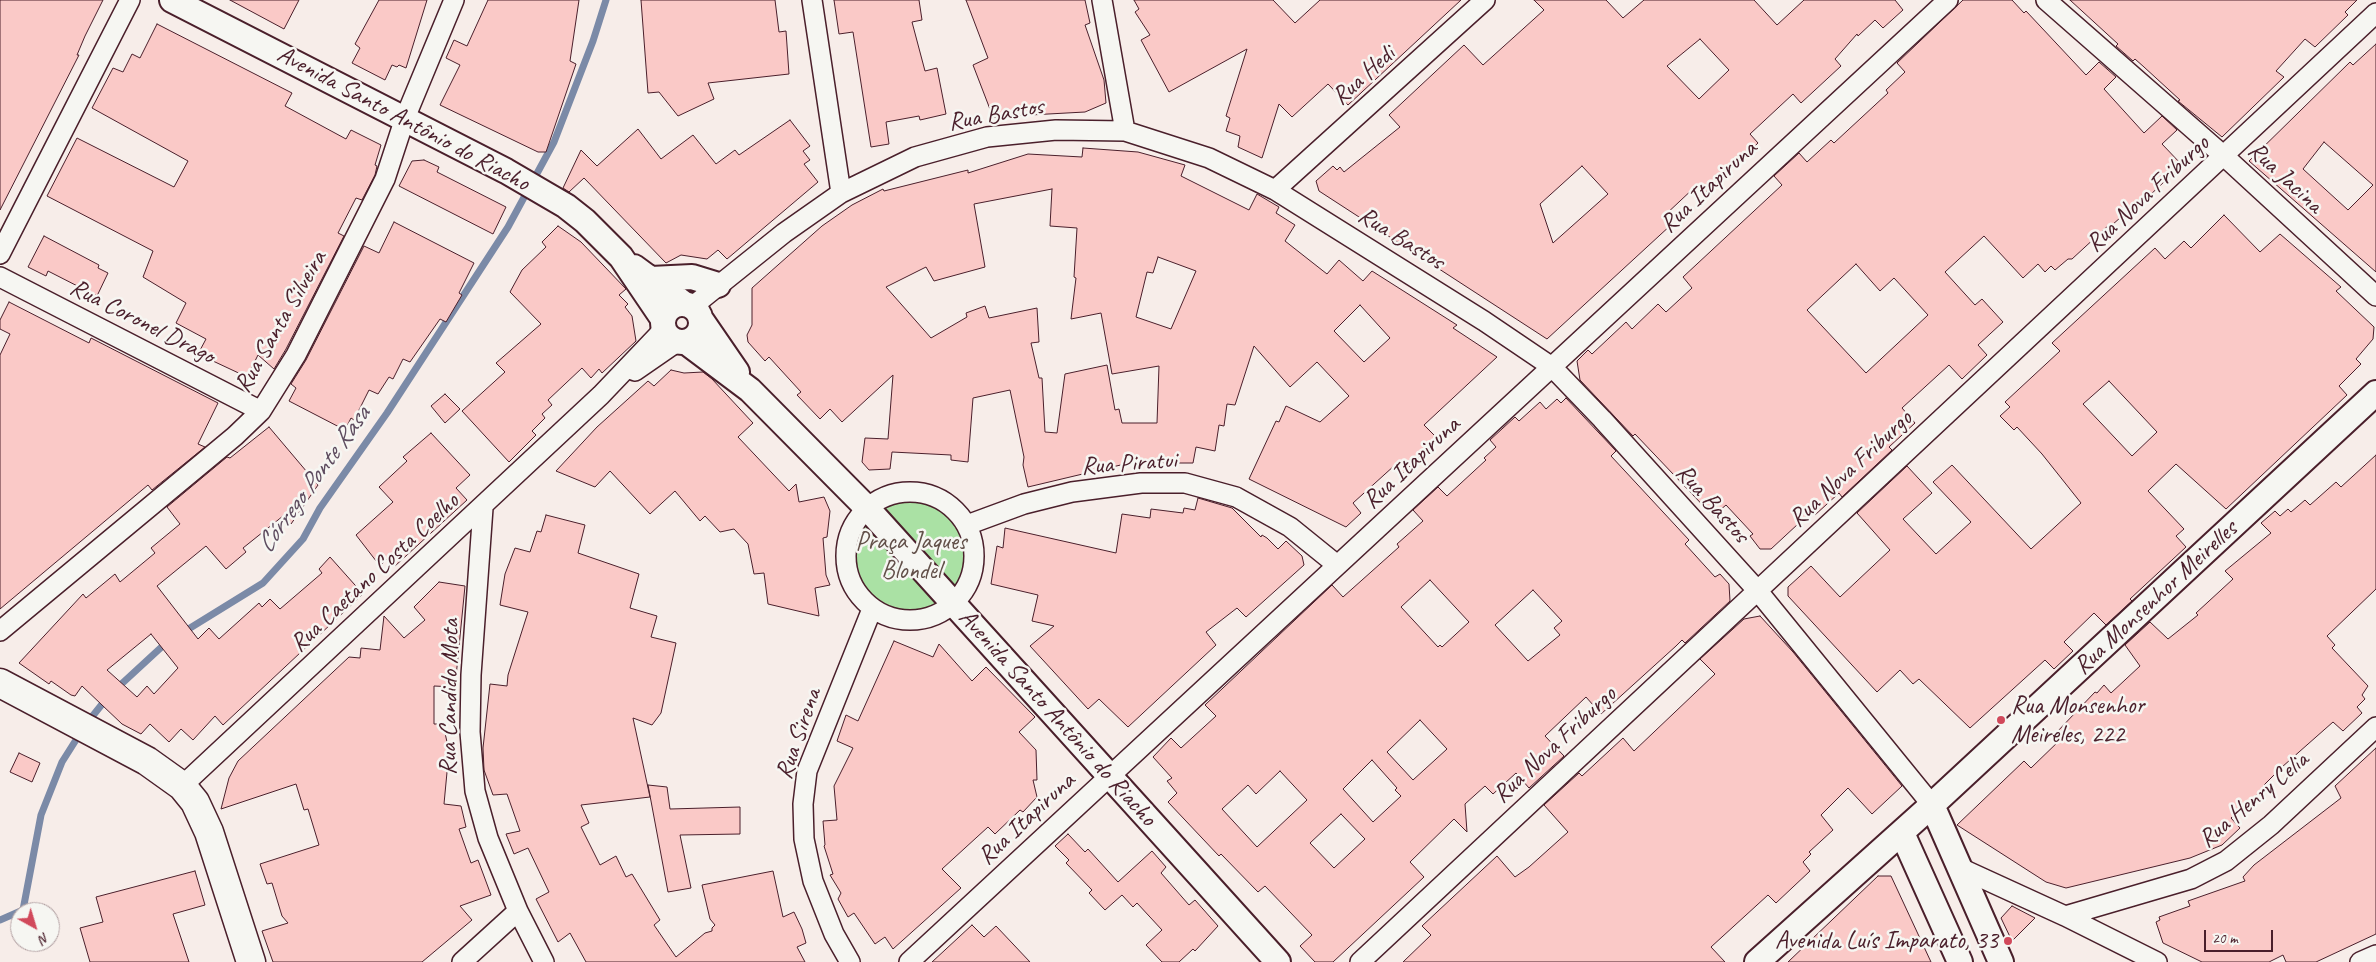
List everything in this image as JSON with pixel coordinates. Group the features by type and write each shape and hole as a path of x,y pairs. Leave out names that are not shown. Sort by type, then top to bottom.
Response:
{"main road":[{"path":"0,682 147,761 182,786 195,802 209,832 251,962"}],"street":[{"path":"0,254 130,0"},
{"name":"Avenida Santo Antônio do Riacho","path":"172,0 405,118 506,171 566,206 621,257 693,310 750,390"},
{"name":"Rua Santa Silveira","path":"0,631 235,436 261,411 296,355 365,222 385,179 405,118 454,0"},
{"path":"812,0 841,193"},
{"path":"1102,0 1125,131"},
{"name":"Rua Hedi","path":"1275,190 1485,0"},
{"name":"Rua Itapiruna","path":"910,962 1948,0"},
{"name":"Rua Jacina","path":"2046,0 2225,157 2376,296"},
{"name":"Rua Nova Friburgo","path":"1360,962 1757,590 2225,157 2376,14"},
{"name":"Rua Bastos","path":"693,310 718,285 784,233 841,193 915,157 987,138 1056,130 1125,131 1209,158 1275,190 1476,316 1552,367 1602,419 1757,590 1932,805"},
{"name":"Avenida Santo Antônio do Riacho","path":"621,257 671,336 705,356 750,390 867,508 1278,962"},
{"path":"651,279 692,277 718,285"},
{"name":"Rua Coronel Drago","path":"0,278 261,411"},
{"path":"674,305 693,310 700,330 695,338 671,336 667,311 674,305"},
{"name":"Rua Caetano Costa Coelho","path":"182,786 483,508 601,395 671,336"},
{"name":"Rua Monsenhor Meirelles","path":"1757,962 1902,833 2376,393"},
{"name":"Rua Piratui","path":"967,526 1024,504 1072,492 1141,483 1184,483 1236,497 1290,527 1337,566"},
{"path":"902,492 922,492 940,498 956,510 967,526 974,546 974,567 966,587 953,604 939,614 922,619 905,620 888,617 872,609 859,596 849,579 845,560 847,541 854,523 867,508 883,497 902,492"},
{"name":"Rua Candido Mota","path":"483,508 470,675 470,732 475,791 488,838 518,911 544,962"},
{"name":"Rua Sirena","path":"850,962 834,934 813,881 804,839 803,804 807,771 872,609"},
{"name":"Rua Henry Celia","path":"2065,916 2191,879 2226,861 2271,825 2376,726"},
{"path":"1932,805 2001,962"},
{"path":"1902,833 1960,962"},
{"path":"1958,867 2065,916 2157,962"},
{"path":"462,962 518,911"},
{"path":"2360,962 2376,955"}],"green space":[{"name":"Praça Jaques Blondel","path":"911,496 934,500 954,513 967,533 971,556 967,579 954,599 934,612 911,616 888,612 868,599 855,579 851,556 855,533 868,513 888,500"}],"building":[{"path":"0,0 103,0 85,36 77,55 79,55 0,210"},
{"path":"230,0 299,0 284,29"},
{"path":"379,0 427,0 406,68 392,65 385,80 352,63 360,48 355,44"},
{"path":"488,0 579,0 570,61 576,64 546,152 538,152 440,105 460,65 446,58 454,40 467,46"},
{"path":"641,0 775,0 779,32 786,31 789,74 708,83 714,99 678,116 659,92 648,93"},
{"path":"834,0 919,0 922,20 912,22 925,71 937,68 946,114 920,120 919,116 886,122 889,144 871,147 853,32 839,34"},
{"path":"966,0 1085,0 1090,23 1085,25 1104,80 1106,103 1085,112 993,117 973,65 988,58"},
{"path":"1134,0 1273,0 1295,23 1320,0 1461,0 1348,105 1328,84 1292,117 1279,104 1262,158 1238,147 1240,136 1226,131 1230,118 1226,116 1247,49 1169,92 1141,40 1150,35 1135,12 1139,9"},
{"path":"1534,0 1606,0 1623,18 1644,0 1754,0 1777,25 1804,0 1895,0 1903,10 1883,28 1875,20 1858,36 1857,34 1835,59 1841,66 1801,103 1793,94 1750,134 1758,143 1704,194 1696,186 1664,216 1672,224 1547,339 1319,191 1316,181 1333,166 1337,170 1340,167 1344,172 1400,127 1389,115 1464,45 1483,65 1544,10","holes":["1700,39 1729,70 1699,99 1667,66","1582,166 1608,194 1553,243 1540,204"]},
{"path":"1963,0 2012,0 2024,13 2026,11 2086,75 2099,62 2116,77 2104,89 2144,133 2162,116 2177,130 2162,144 2182,165 2149,196 2147,194 2112,225 2110,224 2072,259 2068,259 2055,270 2051,266 2045,272 2038,264 2023,278 1984,236 1945,272 1975,305 1982,299 2003,322 1978,345 1987,355 1962,379 1949,365 1902,408 1915,423 1889,447 1892,450 1842,497 1839,493 1815,515 1812,511 1771,549 1760,549 1750,536 1753,534 1726,505 1713,516 1635,434 1633,436 1580,380 1577,361 1588,350 1592,354 1626,322 1632,329 1658,304 1666,312 1692,288 1683,277 1782,185 1774,176 1799,153 1807,162 1831,140 1834,143 1888,93 1886,90 1905,72 1897,63","holes":["1856,264 1880,291 1894,278 1928,315 1866,373 1807,310"]},
{"path":"2070,0 2357,0 2345,12 2348,15 2315,47 2305,39 2276,71 2284,77 2222,137 2178,101 2180,100 2135,59 2133,61 2116,46 2118,44"},
{"path":"157,24 292,93 285,106 346,139 351,130 381,145 375,165 377,166 375,175 362,200 356,198 338,233 344,236 274,369 258,355 248,375 246,373 245,376 198,354 206,339 176,323 186,303 143,277 153,251 47,196 77,138 174,187 188,161 92,108 113,68 123,72 132,54 140,58"},
{"path":"2376,44 2376,272 2249,161 2350,62 2353,65","holes":["2324,142 2373,185 2348,210 2303,169"]},
{"path":"790,120 810,146 803,151 810,160 804,164 818,182 727,259 718,250 707,259 681,255 666,263 584,178 569,192 563,188 581,150 597,166 638,129 661,159 693,135 716,164 735,150 739,155"},
{"path":"1083,148 1138,152 1185,165 1181,176 1249,210 1257,194 1279,207 1276,213 1295,225 1285,241 1327,274 1339,260 1363,281 1372,271 1457,325 1453,328 1497,357 1424,425 1438,439 1403,473 1395,465 1353,503 1361,513 1346,527 1249,479 1276,421 1279,422 1286,406 1320,422 1349,396 1317,362 1290,387 1254,346 1235,405 1227,404 1224,426 1219,425 1215,451 1196,447 1193,463 1129,463 1028,487 1023,465 1024,457 1010,390 973,398 968,462 951,460 951,455 892,452 890,469 869,470 862,462 865,438 888,439 893,375 842,422 830,409 820,419 797,395 801,392 769,357 765,361 748,342 747,335 752,325 752,288 822,226 852,205 883,189 884,191 968,170 968,173 1028,154 1082,157","holes":["1052,189 1050,226 1077,228 1074,277 1076,278 1071,319 1101,313 1112,374 1159,366 1157,423 1122,423 1119,409 1115,410 1107,365 1065,374 1057,433 1045,432 1042,378 1039,378 1031,343 1039,342 1037,308 989,318 985,306 966,313 967,317 931,338 886,287 926,267 934,281 985,267 974,204","1158,257 1196,271 1171,329 1136,317 1147,272 1153,273","1360,305 1390,338 1364,362 1334,331"]},
{"path":"424,160 439,167 437,172 506,207 493,234 399,186 412,161"},
{"path":"2224,215 2260,252 2280,234 2341,287 2336,291 2374,327 2373,339 2356,359 2361,364 2339,386 2347,395 2226,509 2176,464 2148,491 2184,529 2176,536 2186,547 2130,599 2132,601 2106,625 2094,613 2064,642 2073,651 2054,669 2045,660 1970,728 1919,679 1913,684 1900,670 1877,692 1788,596 1788,587 1811,566 1840,597 1890,550 1857,513 1907,466 1932,493 1903,519 1936,554 1971,522 1933,482 1952,465 2031,549 2081,503 2042,454 2017,427 2014,430 2000,416 2010,407 2005,402 2060,351 2052,343 2155,248 2165,259 2184,241 2191,248","holes":["2109,381 2157,432 2132,456 2083,404"]},
{"path":"394,222 474,263 459,293 462,295 446,322 440,319 410,362 403,359 393,379 389,377 378,394 369,390 354,420 351,418 345,430 289,401 296,388 291,384 306,360 364,246 379,253"},
{"path":"558,226 581,242 626,289 619,295 628,304 625,307 632,316 636,341 602,373 599,369 591,378 582,368 548,400 552,405 542,414 545,418 532,431 536,435 509,462 462,411 505,372 496,363 541,324 510,292 522,270 546,247 542,242"},
{"path":"44,236 99,265 98,268 108,273 97,296 48,271 46,276 28,267"},
{"path":"9,302 89,343 91,338 218,403 198,444 205,447 152,490 148,485 0,609 0,355 10,334 0,329 0,320"},
{"path":"671,370 684,373 703,372 712,379 753,423 738,437 789,491 796,484 799,502 824,497 830,511 827,537 823,538 826,575 830,585 815,588 819,616 768,604 764,573 754,574 748,544 734,529 720,532 705,516 700,521 675,491 650,514 610,471 595,487 556,471 597,427 648,381 654,386"},
{"path":"445,394 460,409 445,423 431,406"},
{"path":"1566,398 1616,451 1611,456 1689,540 1685,544 1715,577 1720,574 1729,584 1730,601 1685,643 1682,640 1601,714 1586,697 1545,736 1564,756 1529,788 1516,773 1493,794 1485,786 1465,804 1467,832 1454,819 1410,862 1424,877 1333,962 1315,962 1300,946 1312,935 1265,886 1258,892 1221,854 1219,856 1168,802 1177,793 1167,781 1172,778 1153,757 1171,738 1181,748 1216,716 1205,705 1332,585 1343,597 1399,547 1397,544 1423,521 1413,510 1438,487 1447,496 1486,460 1484,458 1496,447 1490,440 1515,417 1519,421 1540,402 1546,409 1557,399 1561,403","holes":["1430,580 1469,622 1442,647 1440,645 1438,647 1401,607","1533,590 1562,621 1554,628 1560,635 1528,661 1495,625","1420,720 1447,749 1413,780 1387,752","1372,760 1397,788 1395,790 1401,796 1373,822 1343,789","1280,771 1307,800 1257,847 1222,809 1248,785 1256,794","1341,814 1365,839 1334,868 1310,843"]},
{"path":"269,427 318,485 291,524 283,516 243,548 246,552 226,569 206,546 157,586 198,639 209,628 219,639 259,603 262,607 270,599 280,609 322,573 319,569 330,557 363,594 223,725 215,716 193,740 181,729 169,742 150,724 141,734 122,724 82,686 75,696 71,695 51,681 49,684 19,663 83,594 86,598 115,574 120,582 155,553 151,548 180,524 167,507 227,457 230,458","holes":["151,634 178,668 154,694 147,686 137,697 107,670"]},
{"path":"431,433 470,475 456,488 467,500 395,566 388,558 380,566 356,535 393,502 379,487 407,461 403,457"},
{"path":"2376,455 2376,589 2327,636 2335,645 2332,648 2368,686 2362,695 2365,699 2357,707 2362,713 2343,731 2333,722 2282,767 2264,785 2266,787 2231,818 2240,828 2222,845 2190,858 2066,888 2046,882 1957,825 2024,761 2031,768 2062,738 2056,733 2095,692 2097,693 2104,685 2111,693 2140,666 2125,645 2150,622 2168,639 2198,615 2196,613 2233,579 2225,571 2271,533 2261,523 2275,511 2280,516 2288,509 2291,512 2305,500 2310,505 2336,482 2341,487"},
{"path":"1198,498 1232,508 1261,537 1262,535 1267,538 1278,549 1286,541 1302,556 1304,565 1246,617 1237,608 1206,632 1216,645 1128,727 1099,699 1088,709 1030,646 1054,626 1032,621 1038,595 991,584 997,546 1003,548 1005,528 1116,553 1122,514 1150,518 1151,509 1183,513 1184,508 1195,510"},
{"path":"546,515 585,525 578,553 639,574 630,608 657,616 651,637 676,643 661,713 652,725 633,718 650,797 581,805 589,823 581,827 600,865 616,856 626,877 632,874 660,920 654,925 676,957 705,933 712,931 715,925 710,919 702,885 773,871 783,917 794,912 802,929 806,943 797,947 805,962 586,962 570,933 558,942 536,899 549,892 528,848 514,854 506,834 520,831 507,794 493,795 484,770 483,748 490,684 507,686 508,675 528,612 500,605 505,574 515,548 530,552 537,531 541,532"},
{"path":"439,582 465,586 455,687 434,686 434,724 443,724 449,751 444,804 461,806 466,827 459,829 471,863 478,860 491,895 460,906 472,920 422,962 273,962 262,931 288,923 282,916 272,883 267,884 260,864 319,845 308,809 304,810 296,784 221,809 229,778 238,761 349,657 360,658 361,648 380,650 384,616 404,638 425,620 414,607"},
{"path":"1760,616 1793,652 1902,786 1872,814 1848,788 1821,815 1833,830 1809,852 1811,854 1803,862 1810,871 1776,903 1768,895 1711,947 1725,962 1403,962 1431,935 1422,926 1497,856 1515,877 1568,832 1544,805 1579,773 1582,776 1623,738 1634,751 1715,674 1700,659 1744,619"},
{"path":"894,641 933,657 939,644 972,681 986,667 1035,717 1019,732 1036,750 1037,780 1033,780 1037,797 1023,812 1020,810 995,834 988,827 942,869 961,888 893,949 885,937 875,944 854,913 848,917 838,899 841,893 830,875 833,874 824,846 823,821 837,820 834,786 853,748 837,741 846,715 858,721"},
{"path":"2376,748 2376,934 2316,962 2286,962 2283,955 2269,962 2202,962 2163,943 2156,922 2160,920 2159,917 2190,906 2188,901 2245,881 2243,877 2254,865 2341,798 2335,786"},
{"path":"19,753 40,763 32,782 10,772"},
{"path":"648,785 667,787 670,809 740,807 740,834 680,835 691,888 668,892"},
{"path":"1068,834 1085,852 1088,849 1118,882 1152,851 1166,867 1161,873 1189,905 1195,900 1218,926 1195,951 1193,949 1179,962 1162,962 1146,945 1162,930 1137,903 1133,907 1122,895 1105,910 1089,893 1092,890 1066,863 1069,860 1055,846"},
{"path":"195,871 205,905 173,914 189,962 90,962 80,928 103,922 96,897"},
{"path":"1878,876 1891,876 1931,962 1788,962"},
{"path":"2012,906 2035,918 2012,941 2001,918"},
{"path":"972,925 984,937 996,926 1030,962 932,962"}],"waterway":[{"name":"Córrego Ponte Rasa","path":"182,633 263,583 303,539 320,508 387,413 508,227 554,142 593,41 606,0"},
{"name":"Córrego Ponte Rasa","path":"116,689 167,642"},
{"name":"Córrego Ponte Rasa","path":"87,723 107,698"},
{"name":"Córrego Ponte Rasa","path":"0,920 23,910 41,815 62,762 81,732"}],"place":[{"name":"Rua Monsenhor Meireles, 222","path":"2001,720"},
{"name":"Avenida Luís Imparato, 33","path":"2008,941"}]}
